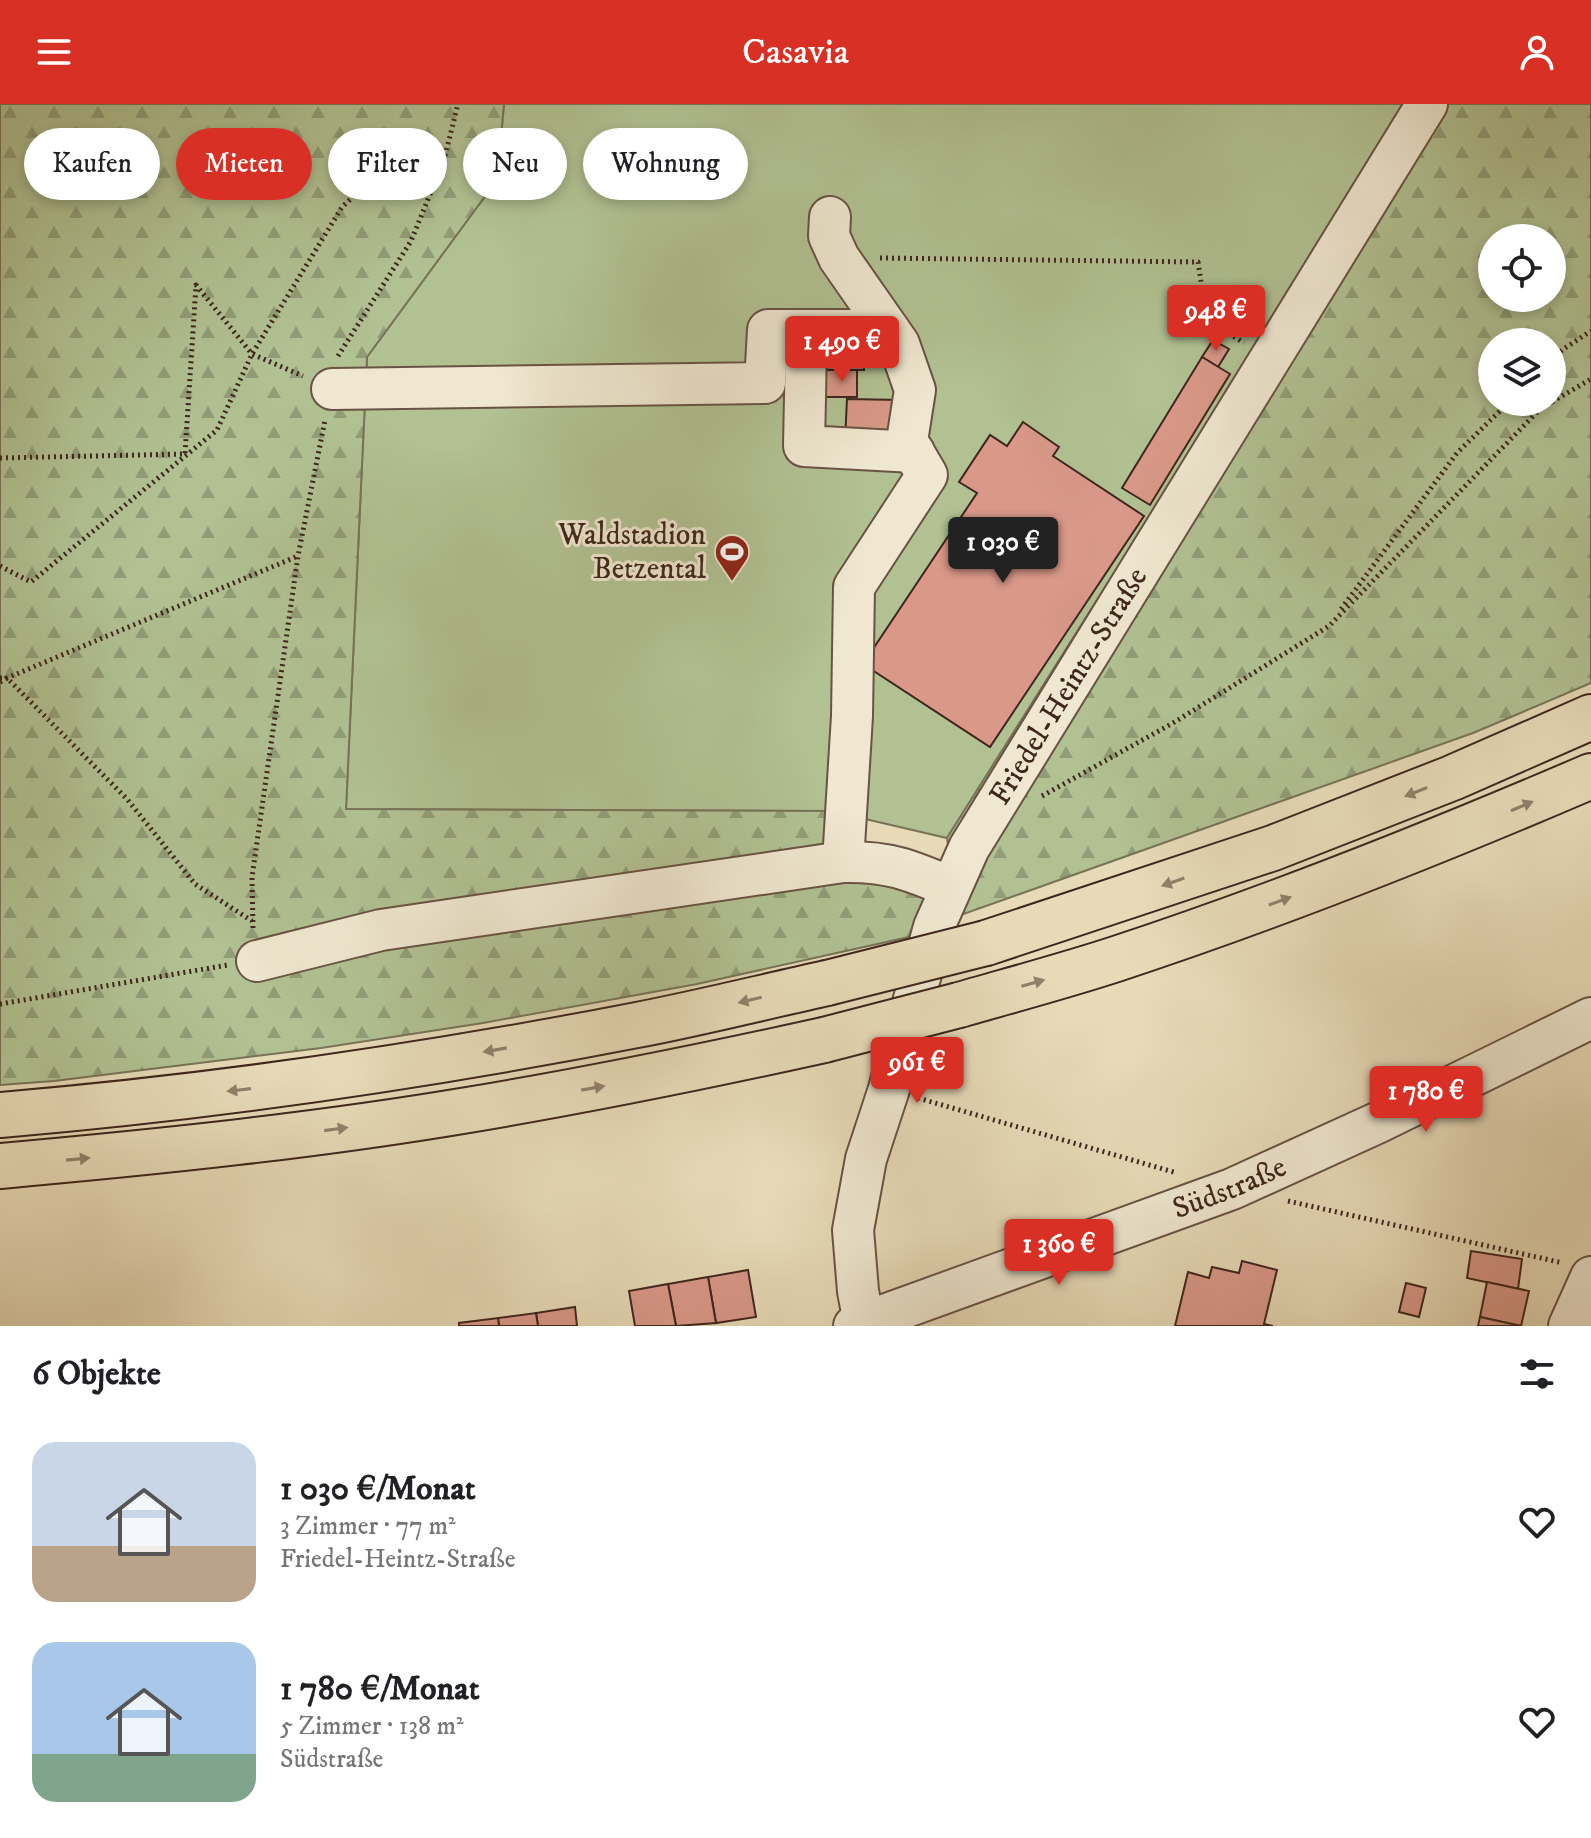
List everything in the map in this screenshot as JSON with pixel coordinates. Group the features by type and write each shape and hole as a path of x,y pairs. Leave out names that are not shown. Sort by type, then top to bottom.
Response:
{"highway":[{"path":"0,1115 190,1096 346,1076 639,1025 827,983 986,943 1273,848 1452,778 1591,717"},
{"path":"0,1166 283,1136 465,1111 638,1081 824,1040 959,1005 1115,959 1288,898 1471,828 1591,776"}],"street":[{"name":"Friedel-Heintz-Straße","path":"859,1324 853,1230 866,1159 934,927 950,887 977,834 1427,104"},
{"path":"830,217 829,236 839,258 899,344 915,390 907,441 927,475 854,587 852,716 843,862"},
{"path":"332,389 765,383 768,330 889,330"},
{"path":"806,347 804,446 914,452"},
{"path":"257,961 381,930 843,862 873,861 904,867 950,887"},
{"name":"Südstraße","path":"859,1324 1232,1189 1377,1123 1591,1018"},
{"path":"1569,1326 1583,1272"}],"path":[{"path":"447,148 458,104"},
{"path":"0,566 31,582 217,430 252,354 342,207 350,200"},
{"path":"0,1004 257,961 252,921 252,877 298,556 332,389 334,363 411,241 428,200"},
{"path":"839,258 1198,262 1207,320 1244,341 1242,354 1263,371"},
{"path":"0,458 185,454 196,285 252,354 332,389"},
{"path":"1566,347 1591,331"},
{"path":"1566,394 1591,379"},
{"path":"1329,626 1457,453 1495,416"},
{"path":"1030,805 1054,787 1173,723 1329,626 1533,416"},
{"path":"252,921 195,884 127,799 2,679 298,556"},
{"path":"889,1089 1232,1189 1583,1272"}],"green space":[{"path":"0,104 504,104 502,128 463,128 463,200 482,200 367,357 346,809 831,811 861,876 941,878 909,937 697,984 483,1023 321,1048 0,1085"},
{"name":"Waldstadion Betzental","path":"504,104 1410,104 947,838 831,811 346,809 367,357 482,200 567,200 567,128 502,128"},
{"path":"1410,104 1591,104 1591,683 1473,733 958,916 947,838"}],"building":[{"path":"826,336 864,336 864,370 826,370"},
{"path":"1213,340 1229,349 1218,367 1202,357"},
{"path":"1202,357 1230,374 1150,505 1122,488"},
{"path":"826,370 857,370 857,397 826,397"},
{"path":"847,399 901,400 900,441 845,440"},
{"path":"1023,422 1059,447 1053,456 1144,516 990,747 863,664 977,493 959,482 990,435 1007,446"},
{"path":"1471,1251 1522,1259 1518,1289 1467,1278"},
{"path":"1242,1261 1277,1270 1264,1324 1273,1326 1175,1326 1188,1272 1209,1278 1212,1267 1239,1273"},
{"path":"748,1270 756,1317 716,1323 708,1277"},
{"path":"708,1277 716,1323 676,1326 668,1284"},
{"path":"1487,1282 1529,1291 1521,1326 1480,1317"},
{"path":"1406,1283 1426,1288 1419,1317 1399,1312"},
{"path":"668,1284 676,1326 635,1326 629,1291"},
{"path":"575,1307 577,1326 538,1326 536,1313"},
{"path":"536,1313 538,1326 499,1326 498,1318"},
{"path":"1480,1317 1521,1326 1478,1326"},
{"path":"498,1318 499,1326 459,1326 459,1323"}],"place":[{"name":"Waldstadion Betzental","path":"732,583"}]}
